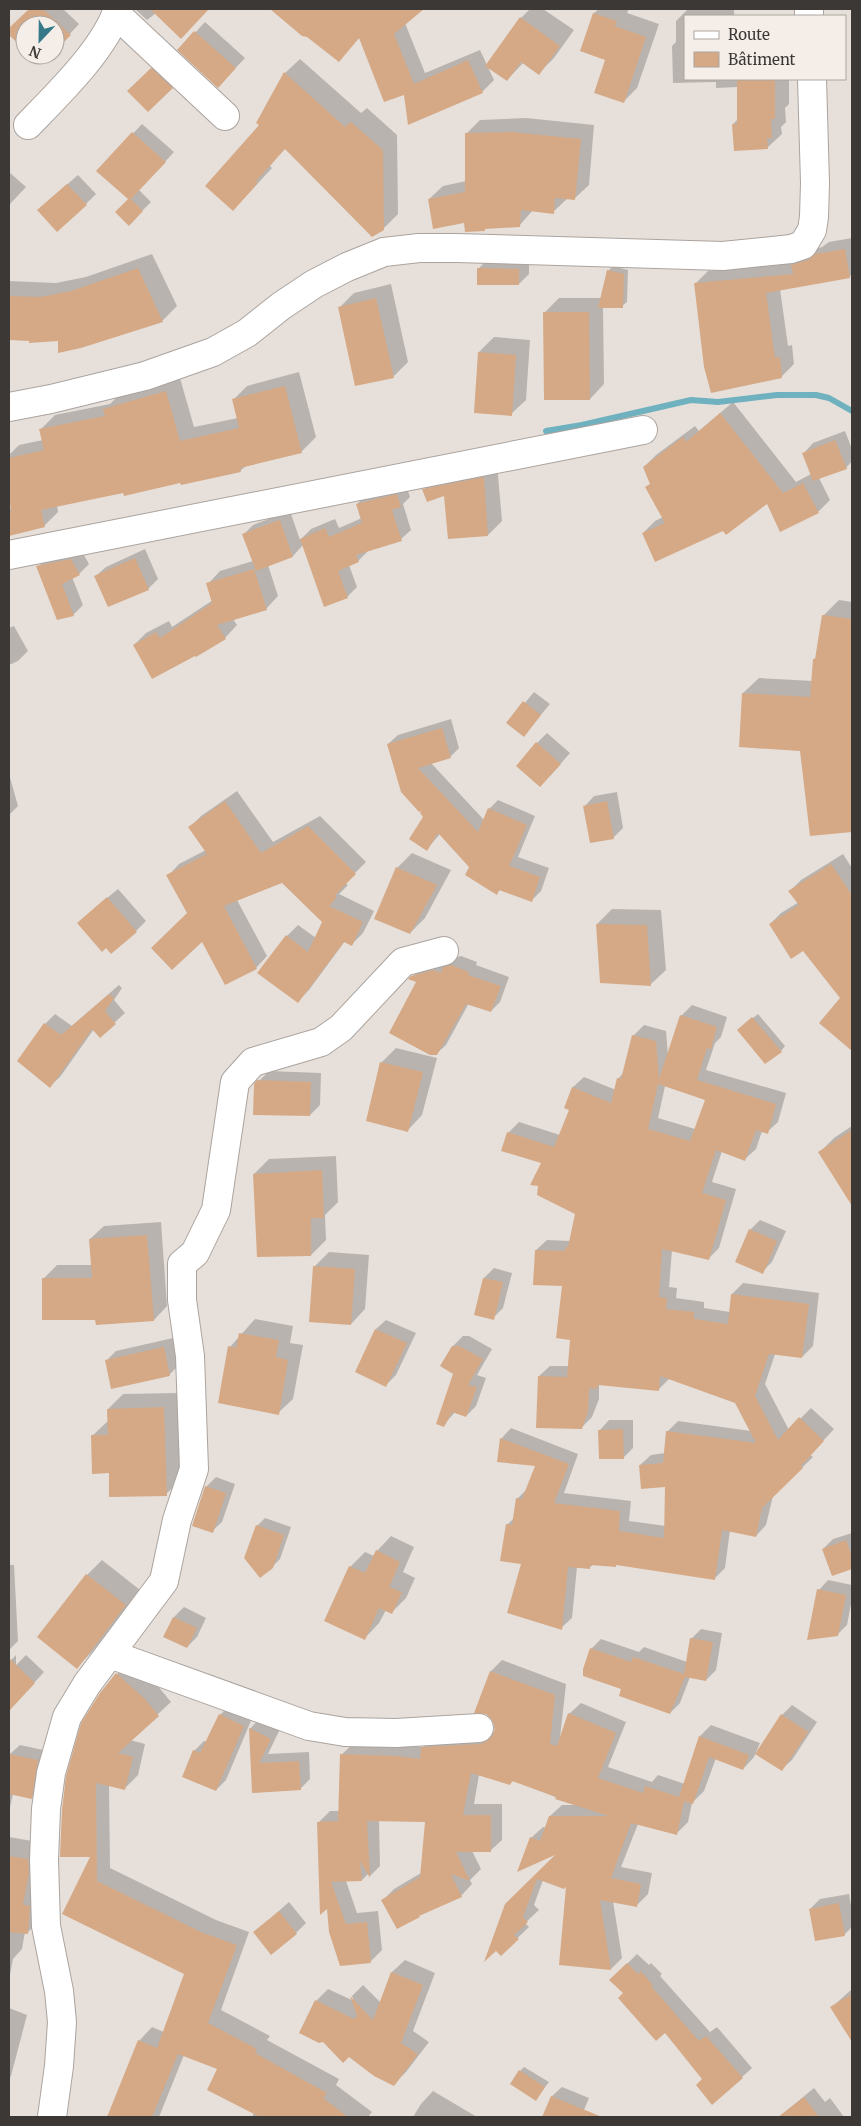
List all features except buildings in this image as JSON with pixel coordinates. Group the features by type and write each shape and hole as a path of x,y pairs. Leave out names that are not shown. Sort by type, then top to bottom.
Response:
{"street":[{"path":"28,125 75,76 98,46 117,12 225,116"},
{"path":"9,407 51,399 145,376 213,352 247,333 281,306 314,284 347,267 384,252 418,248 456,248 723,256 791,249 803,245 812,230 814,217 812,80"},
{"path":"9,555 643,430"},
{"path":"52,2117 59,2066 62,2022 59,1991 46,1926 46,1809 51,1773 66,1717 87,1684 164,1581 177,1520 194,1469 190,1356 182,1300 182,1264 194,1253 216,1210 235,1082 253,1062 321,1042 341,1028 403,962 444,951"},
{"path":"110,1654 309,1726 345,1732 396,1733 479,1728"}],"waterway":[{"path":"546,431 582,425 691,400 718,402 777,395 816,395 829,398 852,411"}]}
